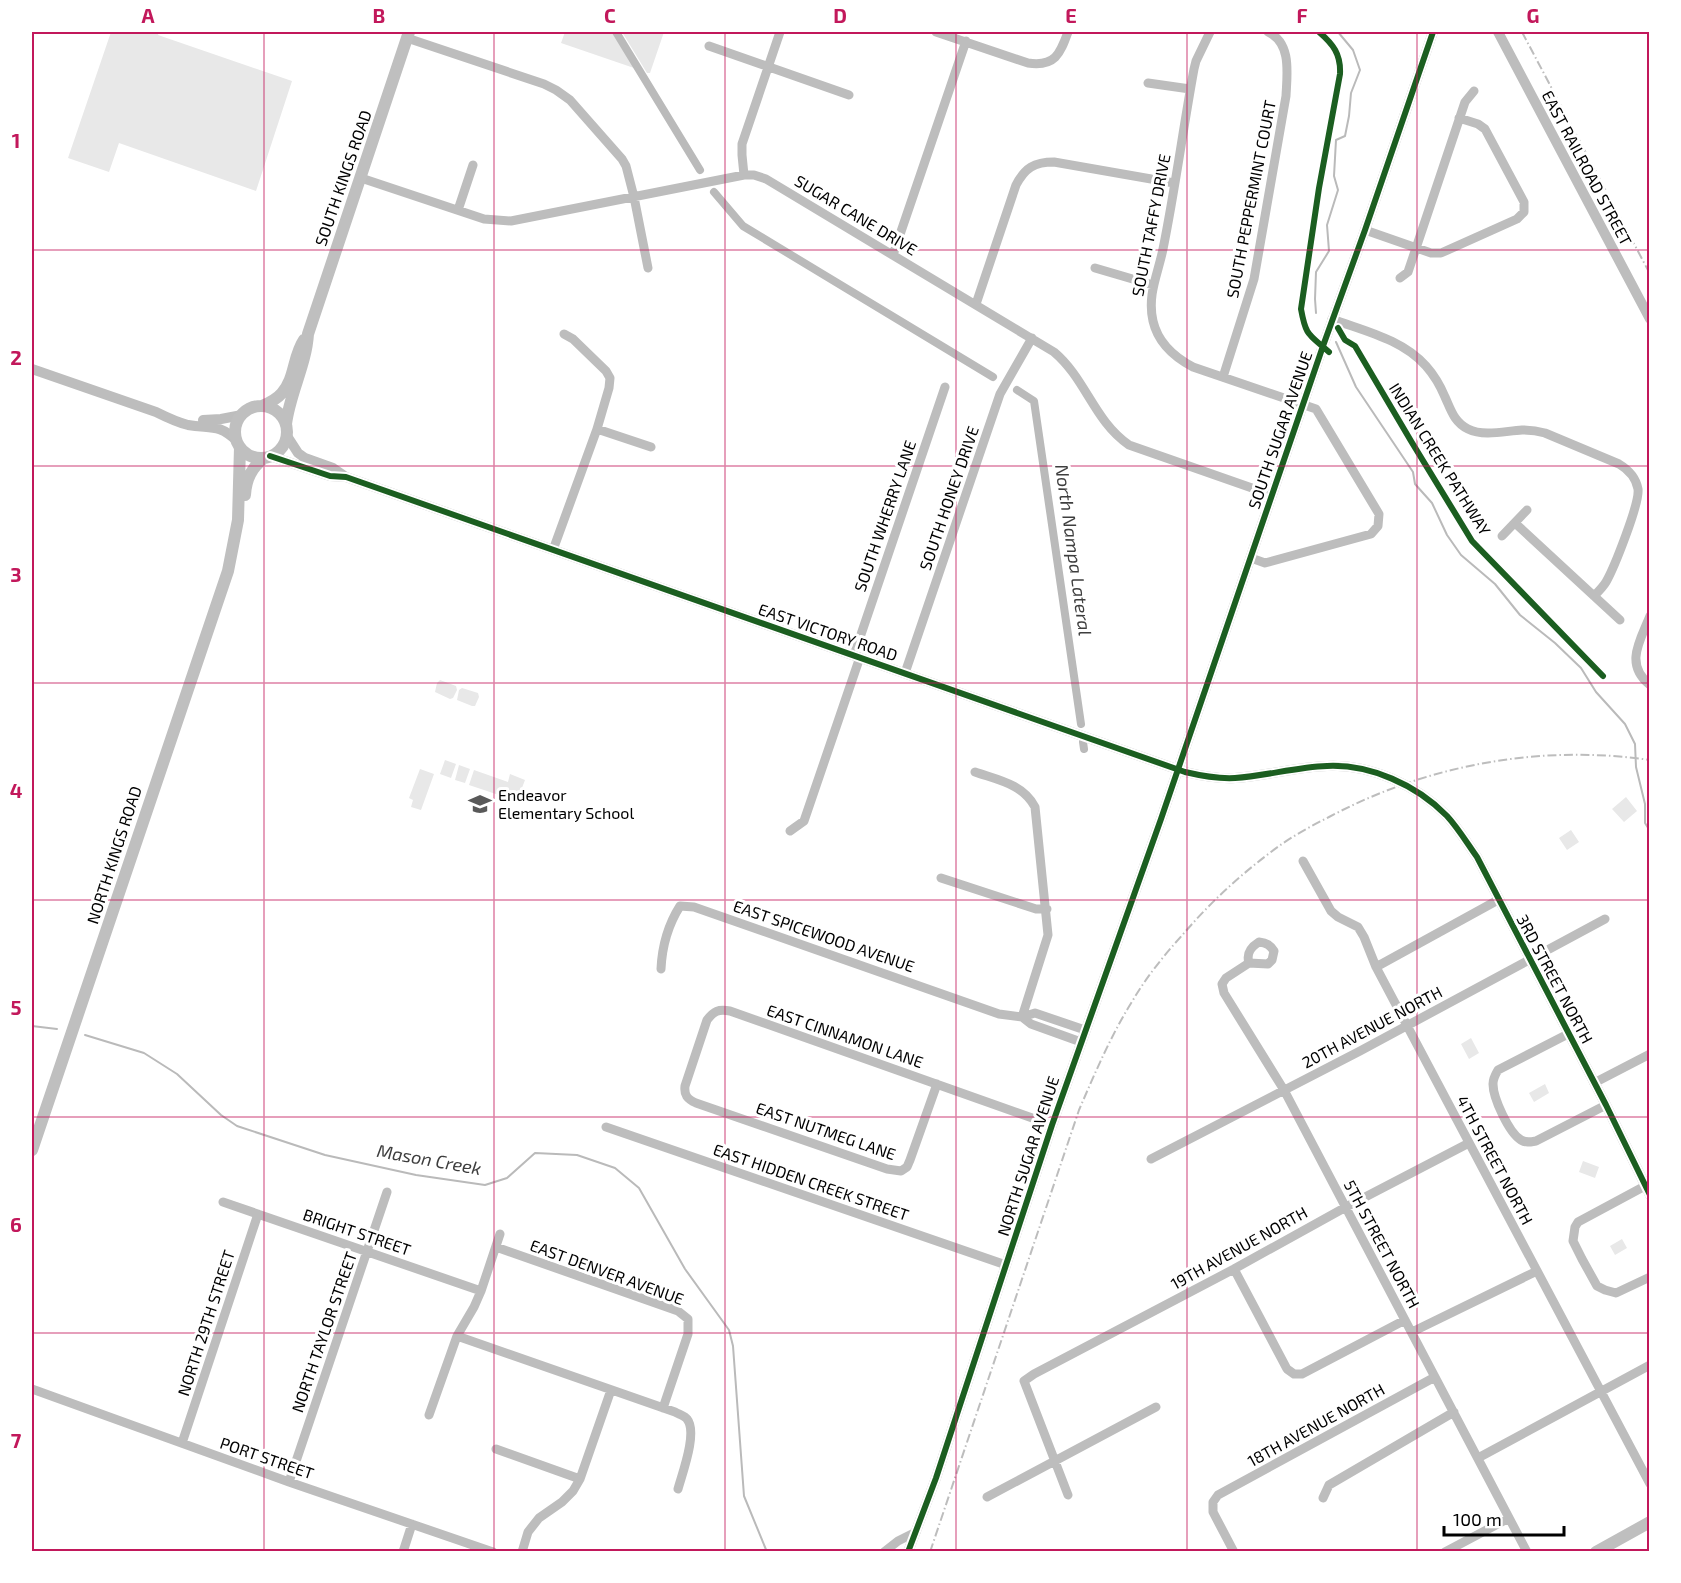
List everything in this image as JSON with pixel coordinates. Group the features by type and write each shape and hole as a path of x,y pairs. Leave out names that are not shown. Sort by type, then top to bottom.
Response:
{"main road":[{"name":"SOUTH KINGS ROAD","path":"286,430 289,404 307,349 308,334 408,35"},
{"name":"SOUTH KINGS ROAD","path":"262,406 279,396 286,388 300,346 308,334"},
{"path":"262,406 277,412 286,430 281,449 267,457 251,456 239,444 236,428 242,415 248,410 262,406"},
{"name":"NORTH KINGS ROAD","path":"32,1150 228,571 238,520 239,444"},
{"name":"NORTH KINGS ROAD","path":"228,571 243,534 245,489 248,477 254,467 267,457"},
{"path":"1596,1551 1650,1522"}],"street":[{"path":"744,175 742,144 780,32"},
{"path":"936,32 1028,63 1044,64 1058,55 1068,32"},
{"name":"SOUTH TAFFY DRIVE","path":"1210,32 1196,61 1190,89 1163,249 1150,305 1153,323 1168,350 1179,360 1193,367 1303,405"},
{"name":"SOUTH PEPPERMINT COURT","path":"1222,377 1254,279 1286,96 1285,50 1281,41 1268,32"},
{"name":"SOUTH SUGAR AVENUE","path":"1178,770 1433,32"},
{"name":"EAST RAILROAD STREET","path":"1498,32 1650,319"},
{"path":"408,35 556,90 570,100 626,166 648,268"},
{"path":"893,255 966,41"},
{"path":"709,46 849,95"},
{"path":"1148,82 1190,89"},
{"path":"1400,278 1408,272 1459,118 1465,102 1474,91"},
{"path":"1365,230 1431,253 1441,253 1517,219 1524,212 1524,202 1485,129 1478,124 1459,118"},
{"path":"976,304 1016,185 1021,175 1034,165 1054,162 1174,183"},
{"path":"458,210 473,165"},
{"name":"SUGAR CANE DRIVE","path":"360,178 484,219 511,221 744,175 754,176 777,185 1054,352 1066,362 1108,427 1123,441 1272,495"},
{"path":"1095,268 1154,285"},
{"path":"1332,319 1401,345 1419,359 1437,380 1454,418 1462,426 1483,433 1524,430 1545,433 1626,468 1636,481 1639,497 1637,506 1607,580 1594,596"},
{"path":"553,550 597,429 609,388 606,371 573,339 564,334"},
{"name":"SOUTH HONEY DRIVE","path":"905,673 1000,394 1032,338"},
{"path":"32,369 185,424 220,428 229,433 239,444"},
{"name":"SOUTH WHERRY LANE","path":"790,831 804,821 945,387"},
{"path":"1251,558 1265,562 1371,534 1378,526 1379,514 1316,409 1303,405"},
{"path":"156,412 202,420 242,415"},
{"path":"597,429 651,447"},
{"name":"EAST VICTORY ROAD","path":"286,430 298,453 305,458 333,468 346,477 1178,770 1208,777 1233,778 1327,766 1356,768 1384,776 1416,792"},
{"name":"EAST VICTORY ROAD","path":"267,457 330,476 346,477"},
{"path":"1502,536 1527,510"},
{"path":"1515,523 1620,620"},
{"path":"1650,616 1635,662 1642,679 1650,685"},
{"name":"NORTH SUGAR AVENUE","path":"908,1551 936,1478 1052,1125 1178,770"},
{"path":"975,772 1020,789 1030,797 1035,807 1048,935 1022,1017"},
{"name":"3RD STREET NORTH","path":"1416,792 1445,814 1477,857 1606,1105 1647,1190"},
{"name":"4TH STREET NORTH","path":"1303,861 1331,910 1338,918 1358,927 1364,937 1376,967 1650,1484"},
{"path":"941,878 1036,909 1047,909"},
{"path":"1376,967 1498,900"},
{"name":"EAST SPICEWOOD AVENUE","path":"661,969 661,953 673,918 680,906 694,907 999,1014 1022,1017 1035,1013 1085,1030"},
{"name":"20TH AVENUE NORTH","path":"1151,1159 1407,1026 1605,919"},
{"name":"5TH STREET NORTH","path":"1249,963 1227,978 1222,984 1224,993 1284,1090 1527,1551"},
{"name":"EAST CINNAMON LANE","path":"687,1096 685,1086 707,1020 713,1012 721,1010 730,1011 1052,1125"},
{"name":"EAST SPICEWOOD AVENUE","path":"1022,1017 1031,1024 1081,1042"},
{"path":"1568,1034 1498,1071 1493,1080 1493,1088 1509,1127 1518,1138 1525,1142 1536,1142 1606,1105"},
{"path":"1594,1083 1650,1054"},
{"name":"EAST NUTMEG LANE","path":"687,1096 696,1102 887,1169 901,1171 907,1167 910,1160 937,1084"},
{"name":"EAST HIDDEN CREEK STREET","path":"606,1127 1006,1265"},
{"name":"19TH AVENUE NORTH","path":"1055,1461 1024,1381 1469,1143"},
{"path":"1647,1190 1578,1222 1573,1241 1597,1286 1605,1290 1616,1293 1650,1277"},
{"name":"NORTH TAYLOR STREET","path":"290,1482 387,1192"},
{"name":"BRIGHT STREET","path":"223,1202 481,1291"},
{"name":"NORTH 29TH STREET","path":"182,1443 258,1214"},
{"path":"429,1414 458,1336 481,1291 500,1234"},
{"name":"EAST DENVER AVENUE","path":"496,1247 678,1311 688,1319 688,1334 663,1408"},
{"path":"1234,1269 1287,1369 1294,1374 1302,1374 1405,1320"},
{"path":"1412,1332 1537,1271"},
{"path":"458,1336 663,1408 687,1419 691,1427 691,1439 678,1489"},
{"path":"1478,1458 1650,1365"},
{"name":"18TH AVENUE NORTH","path":"1234,1551 1214,1512 1213,1502 1218,1495 1435,1377"},
{"name":"PORT STREET","path":"32,1389 290,1482 493,1551"},
{"path":"522,1551 528,1532 538,1518 562,1502 573,1491 580,1479 610,1390"},
{"path":"987,1497 1156,1407"},
{"path":"1323,1498 1329,1485 1454,1412"},
{"path":"496,1449 580,1479"},
{"path":"1055,1461 1068,1495"},
{"path":"1445,1551 1509,1518"},
{"path":"403,1551 412,1524"},
{"path":"884,1551 916,1532"}],"shaded area":[{"path":"111,32 159,32 158,35 292,81 256,191 119,143 109,172 68,158"},
{"path":"565,32 612,32 634,68 561,43"},
{"path":"622,32 664,32 650,73 647,73"},
{"path":"440,680 456,686 457,690 453,698 450,699 435,692"},
{"path":"462,688 478,693 479,697 475,706 457,700 459,690"},
{"path":"445,760 456,764 451,778 440,774"},
{"path":"459,765 470,769 465,783 455,780"},
{"path":"420,769 434,774 421,810 411,807 413,800 409,798"},
{"path":"474,770 508,782 510,774 525,780 517,801 469,785"},
{"path":"1626,797 1637,811 1624,822 1612,809"},
{"path":"1571,830 1579,842 1567,850 1559,838"},
{"path":"1471,1038 1479,1053 1469,1059 1461,1044"},
{"path":"1545,1084 1549,1093 1534,1102 1529,1093"},
{"path":"1583,1161 1599,1167 1595,1178 1579,1172"},
{"path":"1622,1239 1627,1248 1615,1255 1610,1246"}],"waterway":[{"name":"North Nampa Lateral","path":"616,32 700,170"},
{"path":"1316,313 1316,272 1329,251 1327,225 1338,190 1334,176 1336,140 1345,136 1351,93 1360,70 1353,50 1338,32"},
{"name":"North Nampa Lateral","path":"714,192 743,226 993,377"},
{"path":"1336,342 1356,387 1413,472 1415,484 1432,503 1447,535 1461,555 1495,584 1520,615 1555,643 1581,668 1596,692 1625,724 1635,744 1636,767 1645,804 1645,823 1650,831"},
{"name":"North Nampa Lateral","path":"1017,390 1034,401 1081,724"},
{"name":"North Nampa Lateral","path":"1083,742 1084,749"},
{"name":"Mason Creek","path":"32,1026 57,1029"},
{"name":"Mason Creek","path":"85,1035 144,1053 177,1074 221,1115 237,1126 325,1155 416,1175 485,1185 507,1178 535,1153 577,1155 615,1168 639,1188 685,1269 729,1330 733,1346 744,1496 767,1552"}],"railway":[{"path":"1522,32 1650,274"},
{"path":"930,1552 1079,1110 1110,1040 1138,991 1164,956 1195,921 1237,880 1285,842 1366,799 1405,784 1444,772 1525,757 1567,755 1650,760"}],"cycle path":[{"path":"1319,32 1335,50 1340,74 1319,188 1301,309 1309,334 1329,352"},
{"path":"908,1552 936,1478 1052,1125 1161,819 1433,32"},
{"name":"INDIAN CREEK PATHWAY","path":"1338,328 1345,340 1355,346 1472,541 1603,676"},
{"path":"270,456 330,476 346,477 1185,772 1210,777 1235,778 1315,767 1343,766 1376,773 1407,786 1447,816 1477,857 1606,1105 1650,1195"}],"place":[{"name":"Endeavor Elementary School","path":"480,804"}]}
